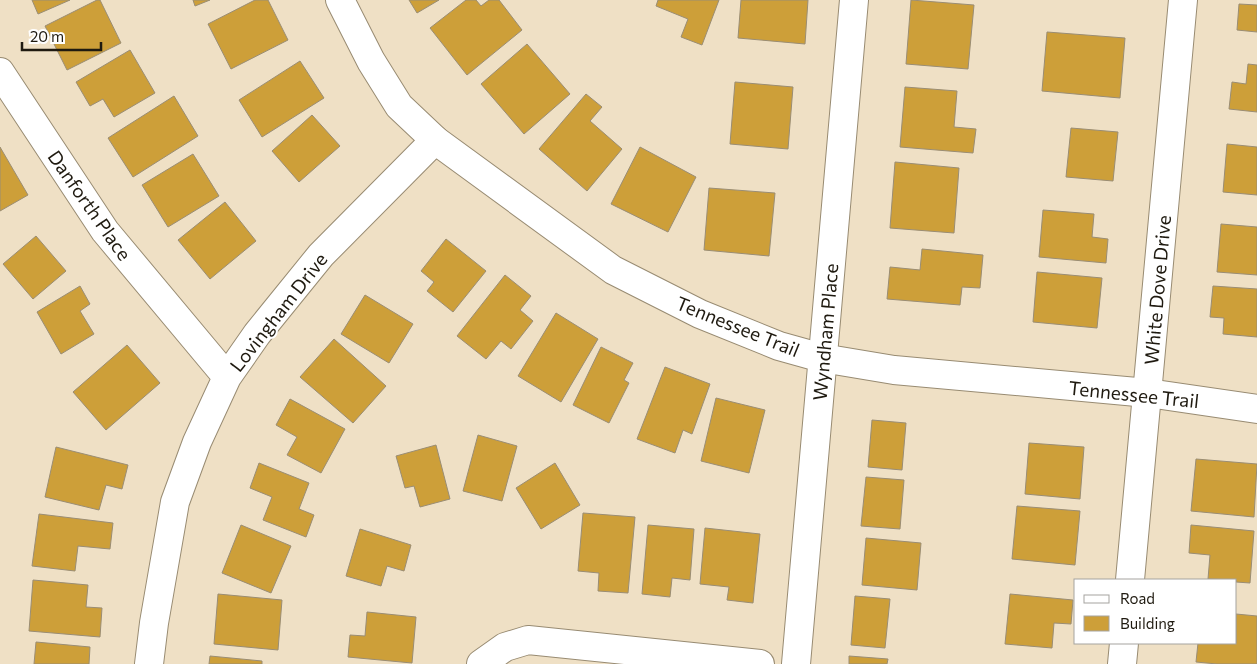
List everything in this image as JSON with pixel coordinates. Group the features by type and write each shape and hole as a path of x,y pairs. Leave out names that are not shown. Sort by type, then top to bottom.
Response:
{"street":[{"name":"Tennessee Trail","path":"340,0 371,61 399,106 435,140 613,270 700,314 779,346 822,358 894,370 1148,393 1257,409"},
{"name":"Wyndham Place","path":"796,664 854,0"},
{"name":"White Dove Drive","path":"1130,579 1183,0"},
{"name":"Danforth Place","path":"0,72 105,231 227,377"},
{"name":"Lovingham Drive","path":"148,664 175,502 197,442 227,377 257,334 321,255 435,140"},
{"path":"480,664 505,647 528,640 760,664"},
{"path":"1122,664 1124,644"}],"building":[{"path":"32,0 70,0 38,14"},
{"path":"100,0 121,43 67,70 45,26"},
{"path":"193,0 210,0 195,6"},
{"path":"255,0 268,0 288,40 231,69 208,24"},
{"path":"409,0 439,0 417,13"},
{"path":"466,0 476,0 481,6 489,0 499,0 522,30 467,75 430,28"},
{"path":"658,0 719,0 702,45 681,37 688,19 656,6"},
{"path":"741,0 808,0 805,44 738,38"},
{"path":"911,0 974,5 968,69 906,64"},
{"path":"1239,4 1257,5 1257,32 1237,30"},
{"path":"1047,32 1125,38 1120,98 1042,91"},
{"path":"527,44 570,94 524,134 481,84"},
{"path":"130,50 155,93 114,117 103,99 90,106 76,82"},
{"path":"300,61 324,98 262,137 239,100"},
{"path":"1248,64 1257,65 1257,112 1229,109 1232,82 1246,84"},
{"path":"735,82 793,87 788,149 730,144"},
{"path":"905,87 957,91 954,127 976,129 973,153 900,147"},
{"path":"586,94 602,107 590,121 622,149 587,191 539,149"},
{"path":"174,96 198,136 133,177 108,138"},
{"path":"312,115 340,146 299,182 272,151"},
{"path":"1071,128 1118,132 1113,181 1066,177"},
{"path":"1227,144 1257,147 1257,195 1223,192"},
{"path":"0,147 28,195 0,211"},
{"path":"640,147 696,177 668,232 611,204"},
{"path":"193,154 219,196 168,227 142,185"},
{"path":"895,162 959,168 954,233 890,228"},
{"path":"709,188 775,193 769,256 704,250"},
{"path":"225,202 256,241 210,279 178,240"},
{"path":"1043,210 1094,214 1092,237 1108,239 1106,263 1039,257"},
{"path":"1221,224 1257,227 1257,275 1217,272"},
{"path":"36,236 66,271 33,299 3,264"},
{"path":"446,239 486,271 453,312 427,291 434,282 421,271"},
{"path":"922,249 983,255 980,288 962,287 960,305 887,299 890,267 920,270"},
{"path":"1037,272 1102,278 1097,328 1033,322"},
{"path":"505,275 531,296 520,310 533,321 511,349 501,341 486,359 457,336"},
{"path":"80,286 90,304 80,311 94,334 61,354 37,312"},
{"path":"1213,286 1257,289 1257,337 1223,334 1224,318 1210,317"},
{"path":"365,295 413,324 389,363 341,334"},
{"path":"556,313 598,339 561,402 518,376"},
{"path":"334,339 386,386 353,423 300,377"},
{"path":"127,345 160,383 106,430 73,392"},
{"path":"601,347 633,363 624,380 629,383 609,423 573,405"},
{"path":"665,367 710,384 692,434 683,430 675,453 637,439"},
{"path":"716,398 765,410 749,473 701,461"},
{"path":"290,399 345,429 321,473 287,455 297,437 276,425"},
{"path":"872,420 906,423 902,470 868,467"},
{"path":"478,435 517,446 502,501 463,491"},
{"path":"1029,443 1084,447 1080,499 1025,494"},
{"path":"436,445 450,499 420,507 414,486 405,488 396,456"},
{"path":"56,447 128,465 122,489 106,485 99,510 45,497"},
{"path":"1196,459 1257,464 1254,517 1191,511"},
{"path":"259,463 309,483 299,509 314,515 306,537 263,520 272,497 250,488"},
{"path":"555,463 580,505 541,529 516,488"},
{"path":"866,477 904,480 900,529 861,526"},
{"path":"1017,506 1080,511 1075,565 1012,559"},
{"path":"583,513 635,517 628,593 598,591 599,573 578,571"},
{"path":"39,514 113,523 110,549 78,546 75,571 32,566"},
{"path":"241,525 291,546 271,593 222,573"},
{"path":"648,525 694,529 690,580 672,578 670,597 642,594"},
{"path":"1191,525 1254,531 1250,583 1237,582 1237,579 1208,579 1210,555 1189,553"},
{"path":"705,528 760,534 753,603 727,600 729,587 700,584"},
{"path":"360,529 411,545 404,571 387,566 381,586 346,576"},
{"path":"866,538 921,543 917,590 862,585"},
{"path":"33,580 88,585 86,607 102,608 100,637 29,631"},
{"path":"218,594 282,600 278,650 214,644"},
{"path":"1010,594 1073,600 1071,624 1054,623 1052,648 1005,644"},
{"path":"855,596 890,599 885,648 851,645"},
{"path":"367,612 416,617 412,663 348,657 350,635 365,636"},
{"path":"1237,614 1257,616 1257,664 1196,662 1198,644 1237,644"},
{"path":"36,642 90,647 89,664 34,664"},
{"path":"210,656 262,661 262,664 209,664"},
{"path":"849,656 888,659 887,664 849,664"}]}
